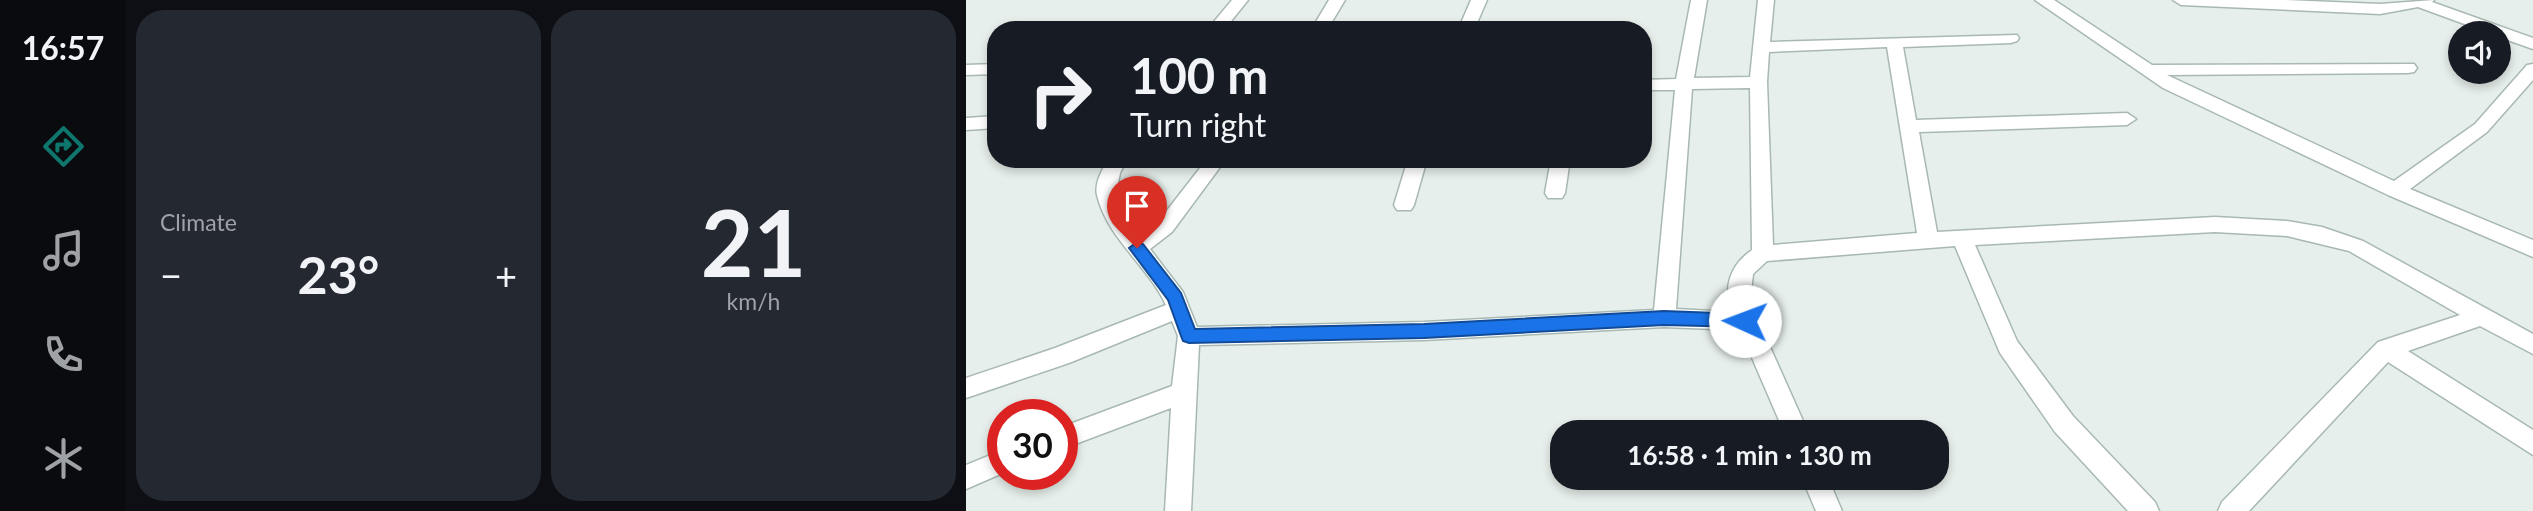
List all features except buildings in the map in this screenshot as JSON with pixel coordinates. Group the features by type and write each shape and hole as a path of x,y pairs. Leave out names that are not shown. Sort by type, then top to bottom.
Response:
{"street":[{"path":"1222,21 1240,0"},
{"path":"1324,21 1336,0"},
{"path":"1470,21 1479,0"},
{"path":"1664,318 1684,85 1699,0"},
{"path":"1762,254 1758,82 1766,0"},
{"path":"2043,0 2169,84 2395,190 2533,249"},
{"path":"2181,0 2329,4 2381,9 2424,1 2533,44"},
{"path":"1761,47 2011,38"},
{"path":"1894,42 1928,240"},
{"path":"2147,70 2408,68"},
{"path":"966,70 987,69"},
{"path":"2395,190 2481,128 2533,69"},
{"path":"1652,85 1758,82"},
{"path":"1908,126 2127,119"},
{"path":"966,124 987,123"},
{"path":"1113,168 1106,193 1122,227 1175,298 1189,336 1178,511"},
{"path":"1137,248 1165,227 1210,168"},
{"path":"1404,205 1416,168"},
{"path":"1555,193 1559,168"},
{"path":"1791,420 1770,369 1745,321 1738,288 1741,272 1747,263 1762,254 1928,240 2222,225 2298,228 2325,234 2356,246 2533,345"},
{"path":"1962,238 2008,346 2064,424 2146,511"},
{"path":"966,388 1062,356 1179,309"},
{"path":"2231,511 2386,349 2480,317"},
{"path":"1189,336 1424,331 1664,318 1745,321"},
{"path":"2386,349 2533,444"},
{"path":"1078,432 1184,392"},
{"path":"966,477 987,468"},
{"path":"1820,490 1829,511"}],"route":[{"path":"1137,248 1175,298 1189,336 1424,331 1664,318 1745,321"}]}
